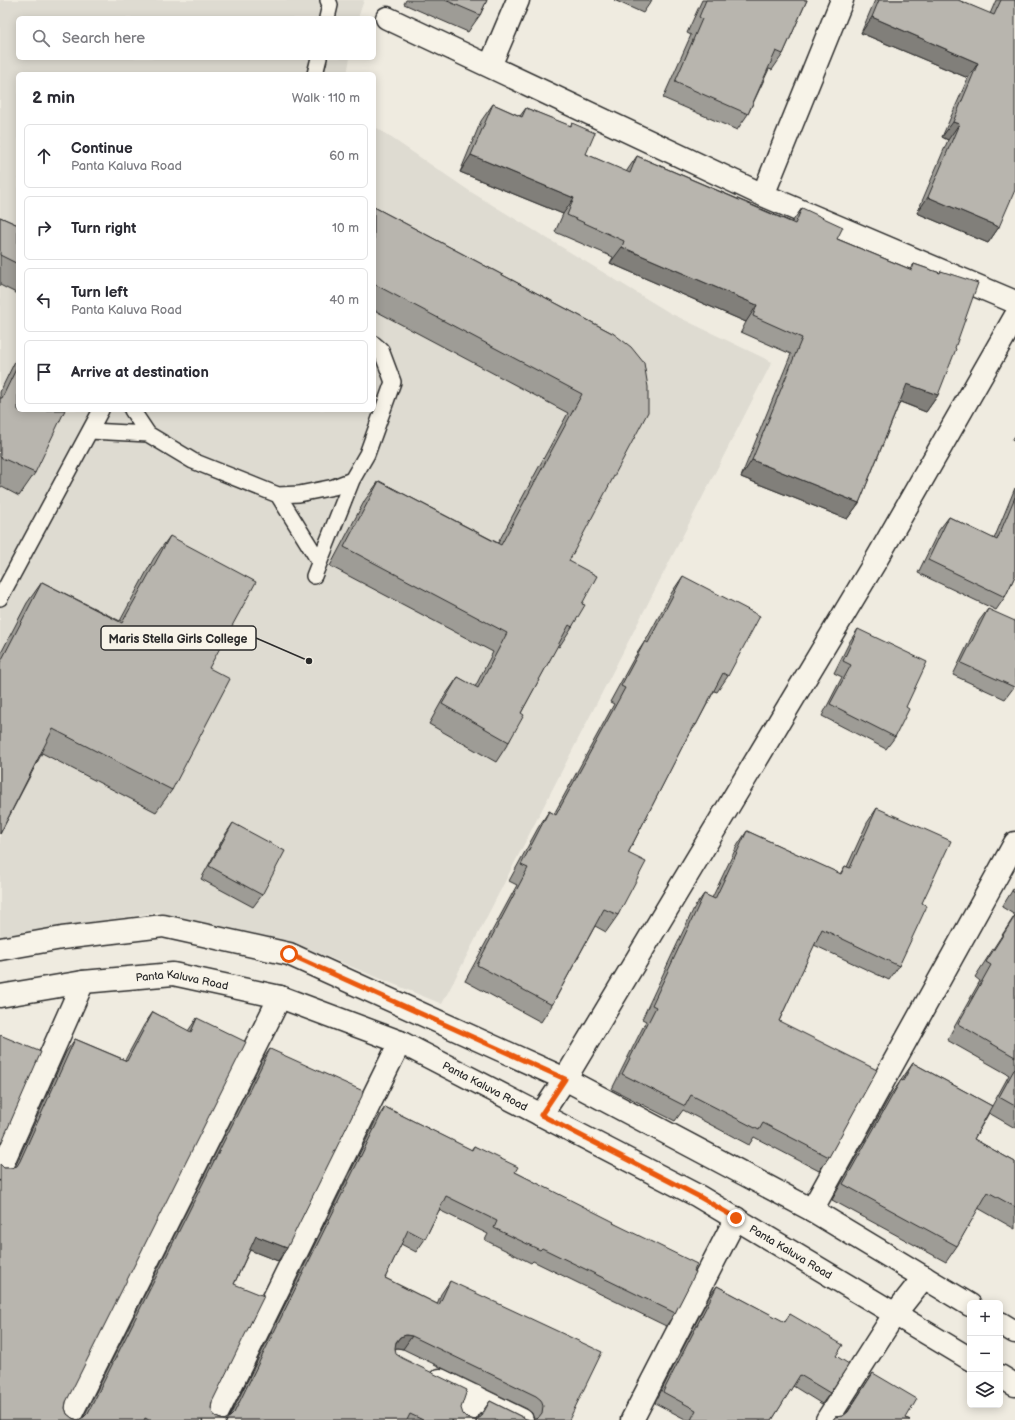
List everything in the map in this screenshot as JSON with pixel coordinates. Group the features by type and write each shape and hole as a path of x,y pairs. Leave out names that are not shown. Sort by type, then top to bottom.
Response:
{"street":[{"path":"490,66 518,0"},
{"path":"763,195 842,0"},
{"path":"387,18 763,195 1015,302"},
{"path":"541,1115 565,1079 870,568 1015,317"},
{"path":"812,1210 1015,844"},
{"path":"0,949 62,938 163,926 289,954 565,1079 750,1179 812,1210 967,1303"},
{"name":"Panta Kaluva Road","path":"0,996 83,982 173,974 280,997 400,1042 698,1196 841,1280 894,1315 967,1357"},
{"path":"0,1169 83,982"},
{"path":"68,1420 280,997"},
{"path":"214,1420 400,1042"},
{"path":"632,1420 736,1218"},
{"path":"827,1420 894,1315 924,1277"},
{"path":"1003,1325 1015,1332"},
{"path":"419,1370 522,1420"},
{"path":"1003,1378 1015,1385"},
{"path":"464,1420 475,1396"}],"lane":[{"path":"327,16 330,5 328,0"},
{"path":"316,72 318,60"},
{"path":"314,576 352,480 367,454 393,382 381,350 376,346"},
{"path":"0,598 100,412"},
{"path":"133,412 148,434 194,461 278,495 299,494 334,487 352,480"},
{"path":"90,430 148,434"},
{"path":"278,495 320,561"}],"shaded area":[{"path":"0,0 364,0 359,16 16,16 16,60 350,60 347,72 16,72 16,412 376,412 376,127 471,192 670,313 772,362 442,1004 306,948 158,912 0,936"}],"building":[{"path":"445,0 487,0 480,15"},
{"path":"706,0 807,0 783,54 776,51 748,114 675,82 702,19 699,17"},
{"path":"879,0 958,0 994,15 1001,0 1015,0 1015,190 999,227 928,197 959,124 953,122 978,63 872,17"},
{"path":"493,104 522,117 526,108 571,126 572,123 595,133 586,154 630,173 637,156 795,224 802,208 843,227 837,239 912,270 914,264 940,273 941,271 978,283 955,348 956,349 938,395 907,384 859,503 752,460 802,338 753,316 757,305 622,247 624,241 567,215 574,198 471,155"},
{"path":"376,208 614,334 631,347 644,363 648,387 648,412 569,561 597,576 582,604 585,605 572,627 569,625 521,713 524,715 509,742 442,704 458,677 478,688 507,633 344,547 379,481 501,545 582,394 376,285"},
{"path":"0,217 16,224 16,263 0,255"},
{"path":"16,369 16,412 64,412 35,473 0,457 0,398 2,398"},
{"path":"1015,497 1015,576 1005,597 928,560 949,517 997,540"},
{"path":"170,536 256,582 209,668 230,679 172,790 53,729 0,834 0,663 42,582 122,623"},
{"path":"683,576 760,616 728,676 723,673 696,725 694,724 628,853 646,862 618,915 604,909 552,1005 477,965 528,868 521,865 549,811 556,815 625,688 621,686 645,641 648,643"},
{"path":"988,609 1015,621 1014,687 961,663"},
{"path":"858,629 927,662 906,707 909,709 895,737 830,704 851,665 843,661"},
{"path":"877,808 951,841 922,903 927,906 899,966 822,929 779,1021 877,1070 829,1157 763,1123 759,1130 691,1095 685,1106 622,1074 656,1007 652,1005 704,894 715,899 747,831 841,874 845,866 850,868"},
{"path":"233,823 285,851 262,895 209,866"},
{"path":"1015,916 1015,1057 958,1024 991,965 986,962"},
{"path":"153,1012 191,1032 197,1018 246,1042 66,1402 65,1408 67,1414 78,1420 0,1420 0,1164 4,1168 11,1168 17,1166 20,1161 75,1039 127,1061"},
{"path":"0,1035 41,1052 0,1146"},
{"path":"270,1049 363,1091 362,1096 287,1248 256,1236 234,1284 264,1296 212,1402 211,1408 213,1414 224,1420 149,1420 145,1418 144,1420 78,1420 88,1413"},
{"path":"913,1063 992,1106 974,1139 1015,1162 1015,1207 988,1192 957,1246 843,1184 901,1080 903,1081"},
{"path":"1015,1068 1015,1106 999,1097"},
{"path":"385,1107 472,1150 474,1146 518,1167 515,1172 614,1222 613,1223 697,1264 694,1271 696,1272 675,1313 542,1248 540,1250 494,1228 497,1221 446,1196 425,1239 408,1230 385,1278 439,1305 450,1281 602,1352 569,1420 532,1420 538,1418 542,1413 543,1406 541,1400 536,1396 412,1336 406,1335 400,1337 396,1342 396,1354 467,1390 461,1408 463,1414 467,1418 475,1420 423,1420 410,1414 407,1420 224,1420 234,1413"},
{"path":"717,1286 785,1322 790,1314 843,1345 836,1356 849,1364 830,1393 800,1375 772,1420 691,1420 696,1410 663,1392"},
{"path":"873,1373 917,1399 906,1418 910,1420 833,1420 835,1417 843,1416 848,1412"},
{"path":"490,1401 526,1419 532,1420 475,1420 481,1417"}],"place":[{"name":"Maris Stella Girls College","path":"309,661"}],"route":[{"path":"289,954 565,1079 541,1115 698,1196 736,1218"}]}
